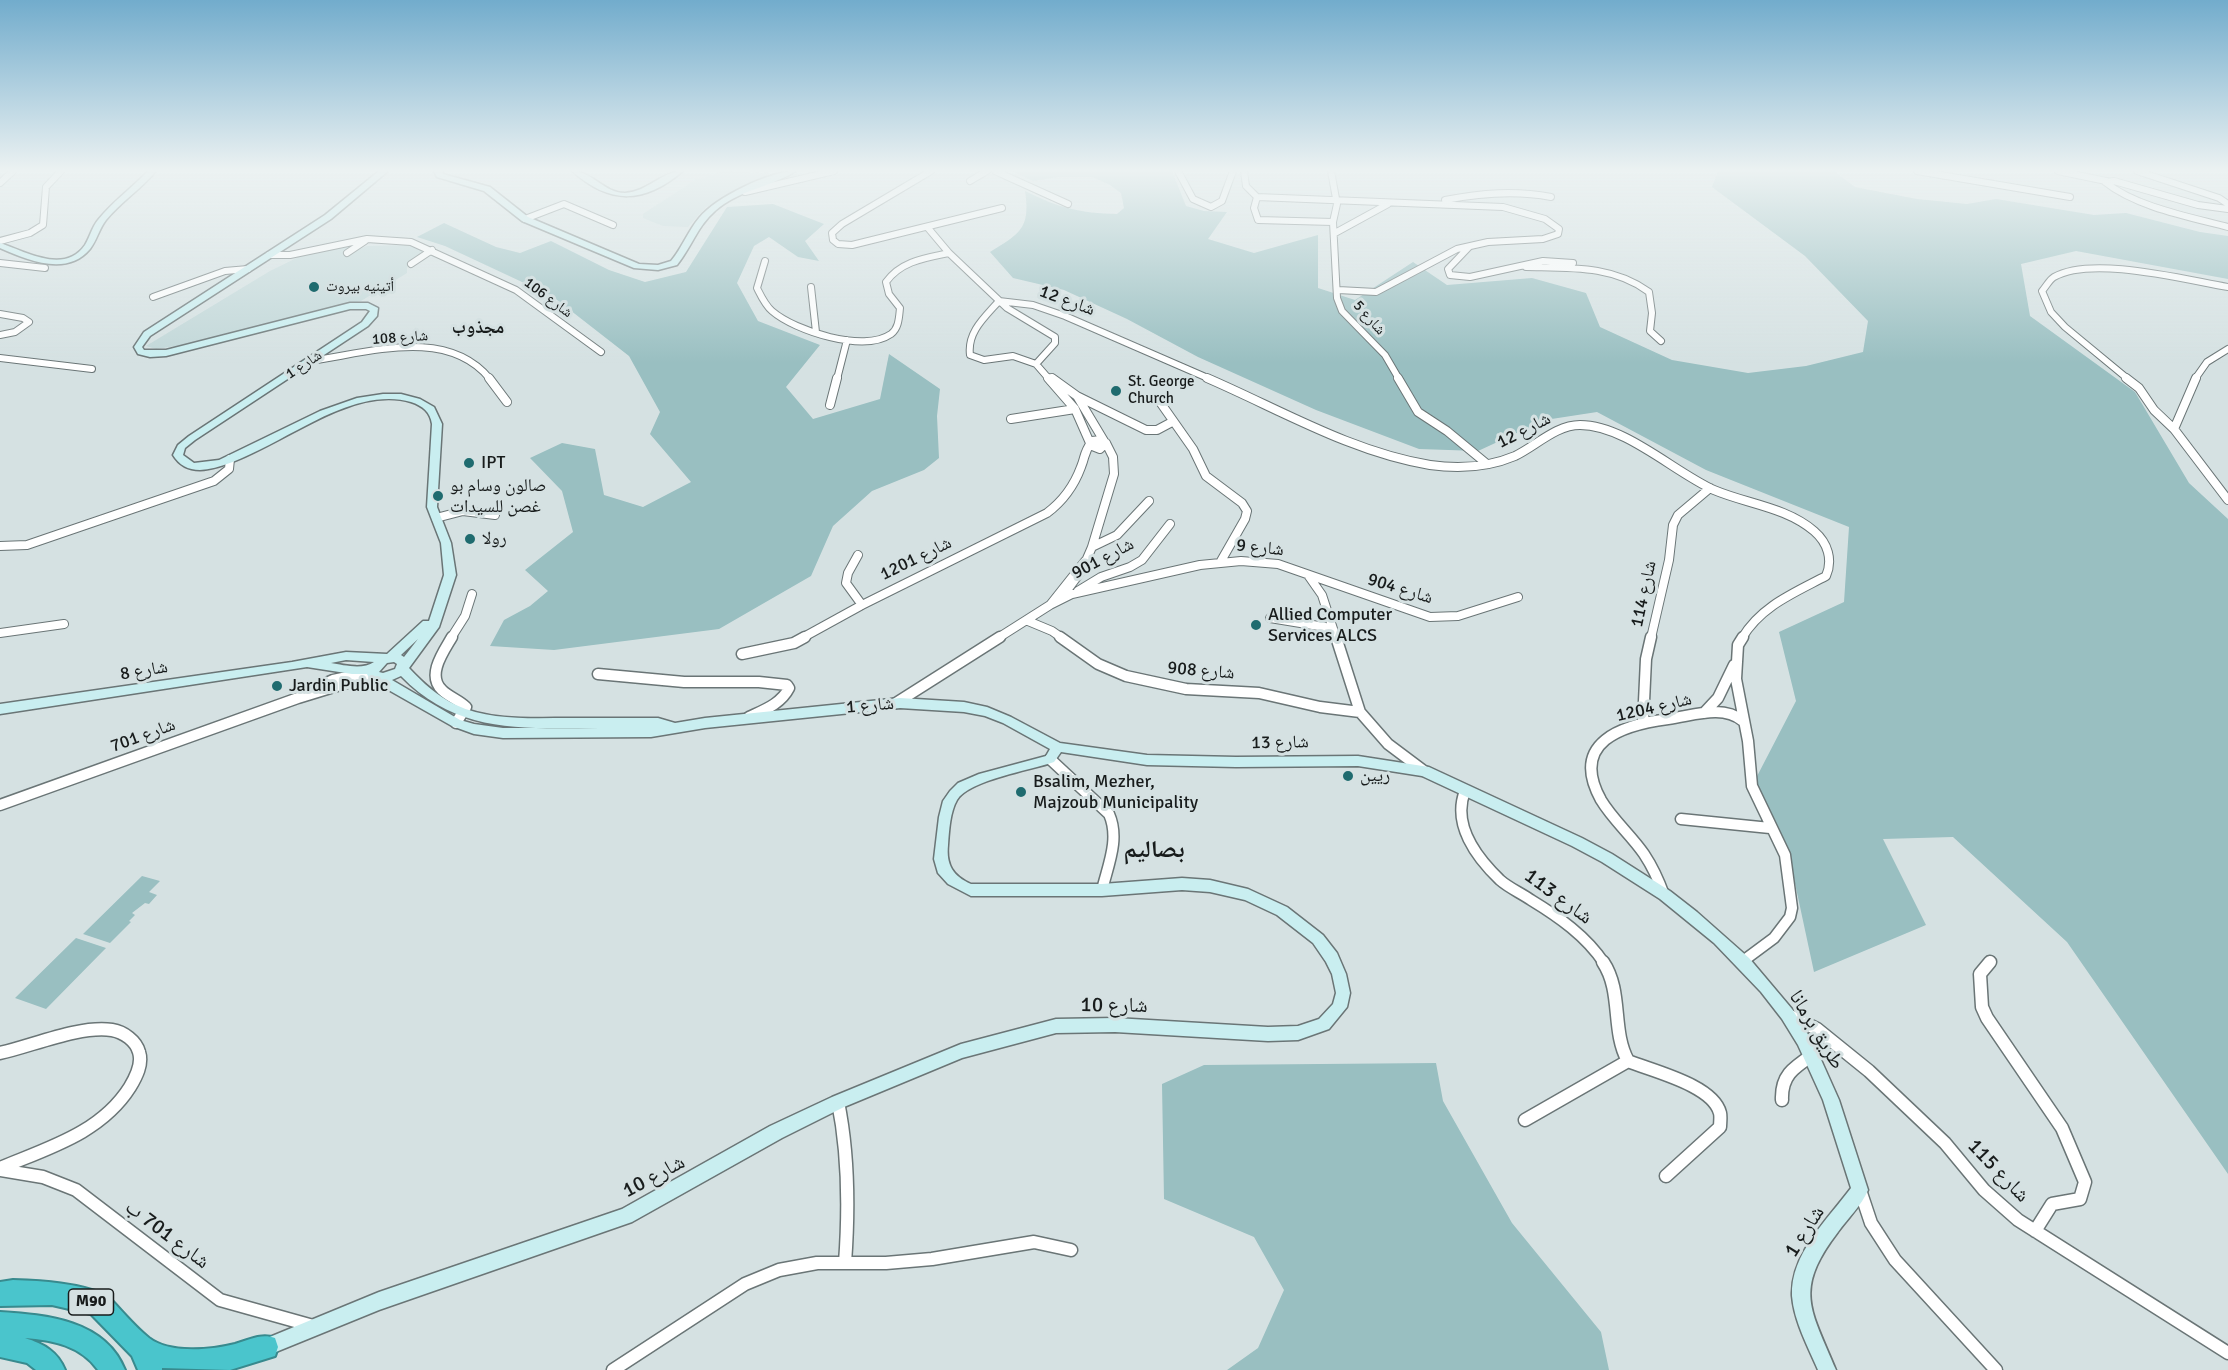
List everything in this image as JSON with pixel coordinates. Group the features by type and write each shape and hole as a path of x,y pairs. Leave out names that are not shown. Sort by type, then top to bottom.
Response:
{"highway":[{"name":"M90","path":"0,1294 52,1293 98,1304 146,1359"},
{"name":"M90","path":"0,1324 42,1327 72,1333 98,1351 113,1370"},
{"path":"0,1345 45,1358 53,1370"},
{"path":"146,1359 197,1365 231,1359 270,1345"},
{"path":"240,1370 270,1345"}],"main road":[{"path":"0,243 19,254 39,260 59,261 75,256 87,247 93,235"},
{"name":"شارع 1","path":"300,235 147,334 138,343 141,352 166,353 350,306 368,306 375,310 373,316 365,324 192,438 182,447 178,455 181,460 195,466 209,466 230,459 349,403 380,397 410,398 430,408 435,414 437,424 431,493 436,518 447,543 450,565 447,585 430,631 403,667 431,697 460,718"},
{"path":"561,235 588,250 622,264 642,270 661,270 682,261 699,235"},
{"name":"شارع 1","path":"436,615 389,658 379,662 376,673 389,685 488,732 519,734 651,732 675,727 896,703 935,704 987,712 1054,753"},
{"name":"شارع 8","path":"0,709 346,656 389,658"},
{"path":"376,673 394,675 403,667 404,662 399,658 389,658"},
{"name":"شارع 8","path":"292,666 317,665 376,673"},
{"name":"شارع 13","path":"1054,753 1147,760 1358,761 1424,771 1496,806"},
{"name":"شارع 10","path":"270,1345 379,1301 626,1215 776,1132 838,1102 961,1051 1056,1026 1115,1025 1268,1034 1299,1033 1324,1024 1340,1007 1343,993 1339,974 1332,958 1318,939 1282,911 1248,895 1210,886 1182,884 1102,890 971,890 952,881 941,864 948,805 953,795 961,787 977,780 1054,753"},
{"name":"طريق برمانا","path":"1496,806 1600,854 1664,895 1743,961 1788,1015 1811,1056 1827,1088 1860,1190"},
{"name":"شارع 1","path":"1827,1370 1808,1321 1801,1294 1803,1277 1810,1258 1860,1190"}],"street":[{"path":"0,243 24,235"},
{"path":"832,235 831,238 838,244 852,245 897,235"},
{"name":"شارع 12","path":"934,235 949,253 999,301 1055,337 1055,343 1036,364"},
{"path":"1335,235 1338,290"},
{"name":"شارع 5","path":"1487,464 1416,409 1385,355 1342,311 1338,303 1338,290 1365,293 1376,291 1445,254 1488,242 1543,239 1555,235"},
{"path":"347,254 367,239"},
{"name":"شارع 106","path":"269,255 290,255 367,239 411,242 516,290 601,352"},
{"path":"1469,247 1449,267 1448,273 1459,277 1470,277 1526,267 1543,261 1573,263"},
{"path":"411,264 432,250"},
{"path":"765,261 757,288 772,312 791,323 847,340 883,338 893,333 900,309 889,294 886,282 890,274 917,261 949,253"},
{"path":"0,263 45,268"},
{"path":"1526,267 1604,272 1633,280 1648,292 1652,314 1650,331 1661,341"},
{"path":"2228,287 2103,268 2061,273 2048,280 2044,286 2043,297 2051,312 2074,336 2133,381 2154,410 2174,429 2228,500"},
{"path":"153,297 225,271 248,269"},
{"path":"811,287 816,332"},
{"path":"999,301 970,337 967,346 970,355 984,360 1013,356 1036,364 1075,410 1092,444"},
{"name":"شارع 12","path":"999,301 1024,303 1071,317 1278,410 1380,452 1431,465 1462,467 1487,464 1511,458 1563,429 1587,425 1622,438 1710,488 1761,505 1802,523 1819,537 1831,559 1831,568 1820,582 1774,602 1759,614 1742,637 1735,662 1718,698 1704,713"},
{"path":"0,314 28,320 22,329 0,335"},
{"path":"830,405 847,340"},
{"name":"شارع 108","path":"310,361 409,348 446,349 473,360 507,402"},
{"path":"2174,429 2186,397 2201,369 2214,354 2228,349"},
{"path":"0,358 92,369"},
{"path":"1047,375 1077,396 1146,430 1157,430 1172,422"},
{"path":"896,703 1051,606 1085,561 1092,547 1114,467 1077,396"},
{"path":"1160,402 1167,410 1172,422 1193,448 1206,476 1242,503 1246,511 1245,519 1221,561"},
{"path":"1011,419 1075,410"},
{"path":"1091,420 1092,444"},
{"path":"1092,444 1104,444"},
{"name":"شارع 1201","path":"742,654 794,644 862,605 1047,513 1068,494 1092,444"},
{"path":"0,546 27,545 214,482 228,472 230,459"},
{"name":"شارع 114","path":"1642,723 1646,658 1669,560 1672,525 1678,515 1710,488"},
{"path":"1092,547 1118,535 1149,501"},
{"path":"436,518 463,512 495,515"},
{"name":"شارع 901","path":"1072,594 1101,577 1136,564 1151,550 1170,524"},
{"path":"858,555 846,578 848,588 862,605"},
{"name":"شارع 9","path":"1051,606 1072,594 1221,561 1268,562 1308,575"},
{"path":"1308,575 1322,595 1360,712 1388,744 1424,771"},
{"name":"شارع 904","path":"1308,575 1430,617 1458,616 1518,597"},
{"path":"460,718 466,707 441,688 436,676 442,655 465,620 472,594"},
{"path":"1051,606 1052,631"},
{"path":"1270,618 1331,628"},
{"name":"شارع 908","path":"1028,621 1052,631 1105,668 1152,683 1199,691 1258,693 1320,707 1360,712"},
{"path":"0,633 64,624"},
{"name":"شارع 12","path":"1735,662 1752,786 1770,828 1785,855 1792,908 1784,927 1774,938 1743,961"},
{"name":"شارع 701","path":"0,804 298,698 376,673"},
{"path":"598,674 679,682 754,681 787,685 789,688 783,699 744,720"},
{"name":"شارع 1204","path":"1664,895 1645,856 1598,795 1592,777 1594,756 1601,741 1622,729 1642,723 1704,713 1732,713 1745,723"},
{"path":"1054,753 1115,823 1102,890"},
{"name":"شارع 113","path":"1466,791 1460,801 1458,812 1479,854 1501,880 1573,928 1607,968 1613,983 1622,1049 1628,1061"},
{"path":"1681,819 1770,828"},
{"path":"1990,962 1980,974 1982,1007 2002,1042 2062,1128 2085,1182 2080,1199 2052,1204 2035,1232"},
{"name":"شارع 115","path":"1788,1015 1817,1029 1846,1051 1939,1137 1991,1198 2035,1232 2228,1353"},
{"path":"0,1053 96,1030 114,1030 129,1037 139,1050 140,1062 128,1092 114,1109 98,1122 80,1134 0,1169"},
{"path":"1782,1100 1780,1086 1784,1076 1811,1056"},
{"path":"1525,1120 1628,1061 1699,1090 1711,1097 1720,1109 1722,1120 1720,1127 1666,1176"},
{"path":"838,1102 847,1164 848,1215 845,1263"},
{"name":"شارع 701 ب","path":"0,1169 43,1177 76,1190 220,1300 314,1326"},
{"name":"طريق برمانا","path":"1860,1190 1871,1222 1895,1260 1996,1370"},
{"path":"613,1370 745,1284 779,1270 817,1263 932,1259 1034,1242 1071,1250"}],"shaded area":[{"path":"421,235 470,235 496,247 520,253 551,241 609,270 645,282 686,272 709,235 812,235 805,241 819,261 798,257 769,237 754,246 737,283 758,321 820,345 786,387 813,419 880,399 889,354 940,389 937,416 939,458 924,470 872,491 833,526 811,576 719,629 554,650 490,646 504,620 530,606 548,591 525,570 573,532 562,491 530,458 562,443 595,449 604,495 643,507 691,482 650,434 660,412 629,356 552,296 445,246 417,237"},
{"path":"1015,235 1211,235 1208,239 1254,253 1318,235 1318,288 1355,300 1413,262 1447,285 1532,278 1586,293 1600,327 1672,360 1748,373 1806,366 1863,352 1868,321 1805,256 1777,235 2228,236 2228,279 2076,251 2021,264 2030,316 2135,392 2189,483 2228,519 2228,1174 2067,942 1953,837 1883,839 1926,925 1814,972 1790,860 1753,784 1796,701 1779,632 1844,602 1849,527 1706,470 1597,412 1545,420 1478,451 1419,449 1316,410 1198,357 1127,319 1064,290 1013,278 990,252"},
{"name":"أتينيه بيروت","path":"366,239 347,254 367,246 407,245 427,251 407,267 407,273 361,301 189,344 156,349 146,346 270,271 311,251"},
{"path":"142,876 160,881 149,892 157,895 149,904 145,903 132,913 135,915 129,921 131,922 110,943 83,934"},
{"path":"76,938 106,948 46,1009 15,998"},
{"path":"1436,1063 1443,1101 1512,1223 1601,1332 1609,1370 1227,1370 1258,1348 1284,1290 1254,1237 1164,1199 1162,1084 1204,1065"}],"place":[{"name":"أتينيه بيروت","path":"314,287"},
{"name":"St. George Church","path":"1116,391"},
{"name":"IPT","path":"469,463"},
{"name":"صالون وسام بو غصن للسيدات","path":"438,496"},
{"name":"رولا","path":"470,539"},
{"name":"Allied Computer Services ALCS","path":"1256,625"},
{"name":"Jardin Public","path":"277,686"},
{"name":"ريين","path":"1348,776"},
{"name":"Bsalim, Mezher, Majzoub Municipality","path":"1021,792"}],"district":[{"name":"مجذوب","path":"478,328"},
{"name":"بصاليم","path":"1154,851"}]}
